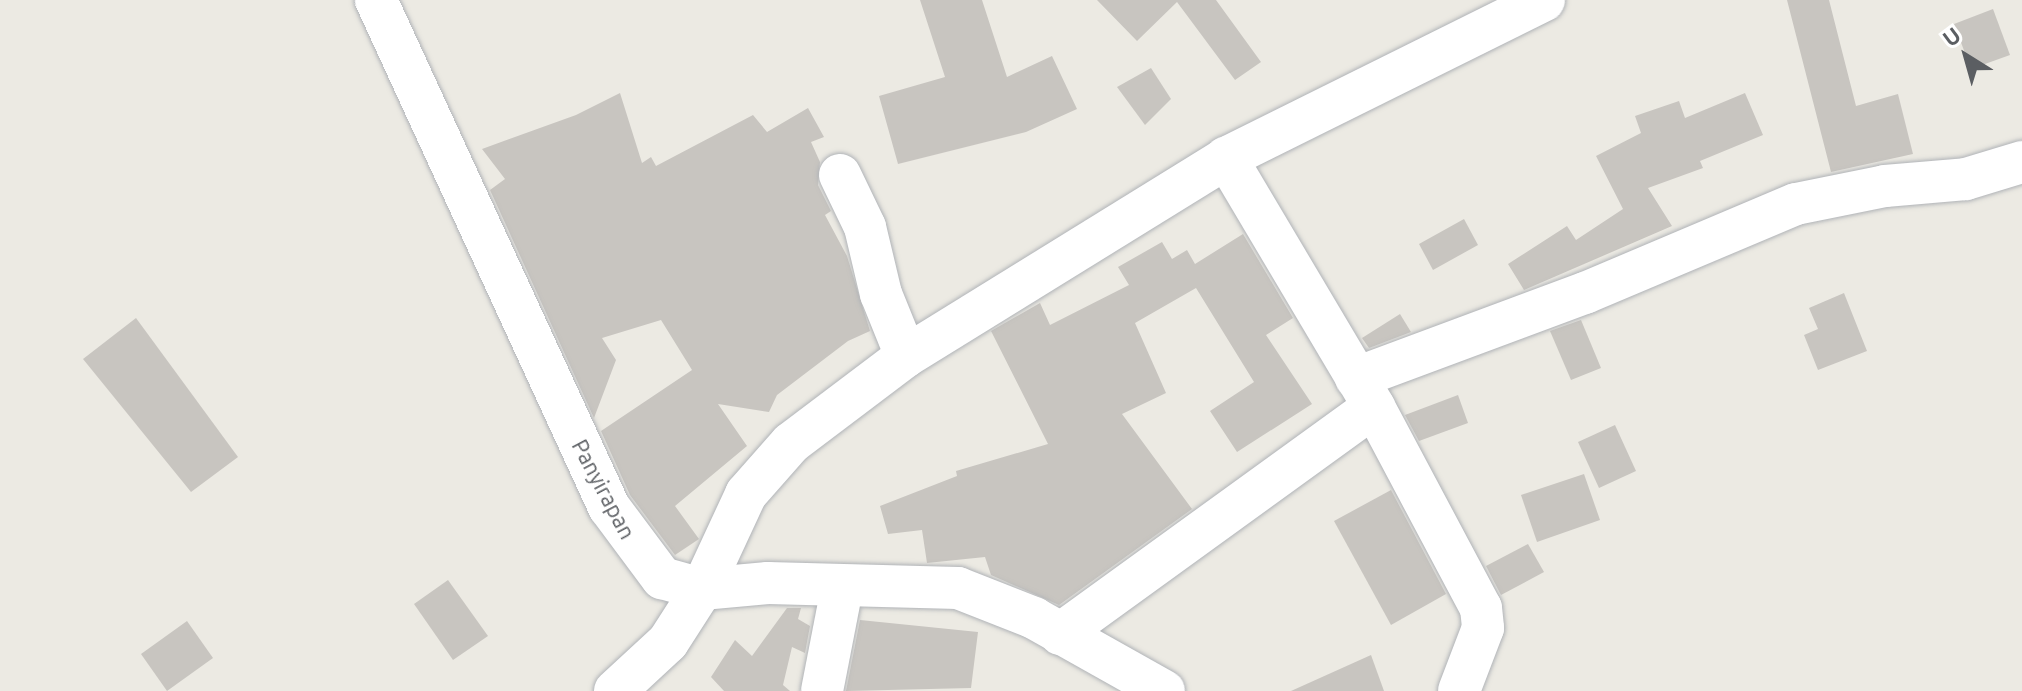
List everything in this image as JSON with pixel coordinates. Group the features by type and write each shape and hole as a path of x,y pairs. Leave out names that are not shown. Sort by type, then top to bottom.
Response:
{"street":[{"name":"Panyirapan","path":"376,0 609,507 652,570 670,582 702,589 768,583 842,588 958,588 1006,604 1164,691"},
{"path":"615,691 668,642 702,589 746,494 791,443 906,356 1226,158 1544,0"},
{"path":"1226,158 1365,392 1481,608 1483,628 1459,691"},
{"path":"1060,634 1365,392 1585,293 1796,204 1885,186 1966,179 2022,162"},
{"path":"840,175 865,227 881,294 906,356"},
{"path":"822,691 842,588"}],"building":[{"path":"920,0 982,0 1007,77 1052,56 1077,109 1026,132 898,164 879,96 945,77"},
{"path":"1097,0 1216,0 1261,62 1235,80 1177,2 1137,41"},
{"path":"1787,0 1829,0 1856,106 1898,94 1913,154 1831,172"},
{"path":"1993,9 2010,55 1971,69 1954,24"},
{"path":"1151,68 1171,99 1145,125 1117,87"},
{"path":"620,93 642,163 651,157 656,166 753,115 767,132 808,108 824,137 811,142 820,162 818,185 831,211 825,215 847,256 870,331 848,341 777,395 769,412 718,404 747,446 675,506 699,539 675,555 630,495 601,431 692,370 661,320 602,338 616,360 594,418 490,190 505,179 482,149 576,115"},
{"path":"1745,93 1763,135 1700,161 1703,168 1648,188 1672,226 1524,290 1508,264 1567,226 1576,240 1623,209 1596,156 1641,133 1635,116 1679,101 1685,118"},
{"path":"1464,219 1478,245 1433,270 1419,244"},
{"path":"1243,234 1293,318 1266,335 1312,404 1237,452 1210,411 1254,382 1196,288 1135,323 1166,393 1122,414 1192,509 1059,605 991,575 985,557 927,563 922,530 888,534 880,506 957,476 956,471 1048,444 991,331 1040,303 1050,325 1129,285 1118,267 1162,242 1172,259 1187,250 1195,264"},
{"path":"1844,293 1867,351 1818,370 1804,335 1818,329 1809,308"},
{"path":"1400,314 1411,332 1369,348 1362,338"},
{"path":"136,318 238,457 191,492 83,359"},
{"path":"1581,320 1601,368 1571,380 1550,331"},
{"path":"1458,395 1468,423 1419,441 1405,415"},
{"path":"1615,425 1636,471 1599,488 1578,442"},
{"path":"1584,474 1600,520 1537,542 1521,495"},
{"path":"1391,490 1446,594 1391,625 1334,521"},
{"path":"1528,544 1544,572 1501,595 1486,566"},
{"path":"448,580 488,636 453,660 414,604"},
{"path":"787,608 801,608 798,619 810,626 805,653 792,647 783,685 790,691 724,691 711,677 735,640 752,656"},
{"path":"860,620 978,632 971,688 846,691"},
{"path":"187,621 213,658 167,691 141,654"},
{"path":"1371,655 1384,691 1291,691"}]}
